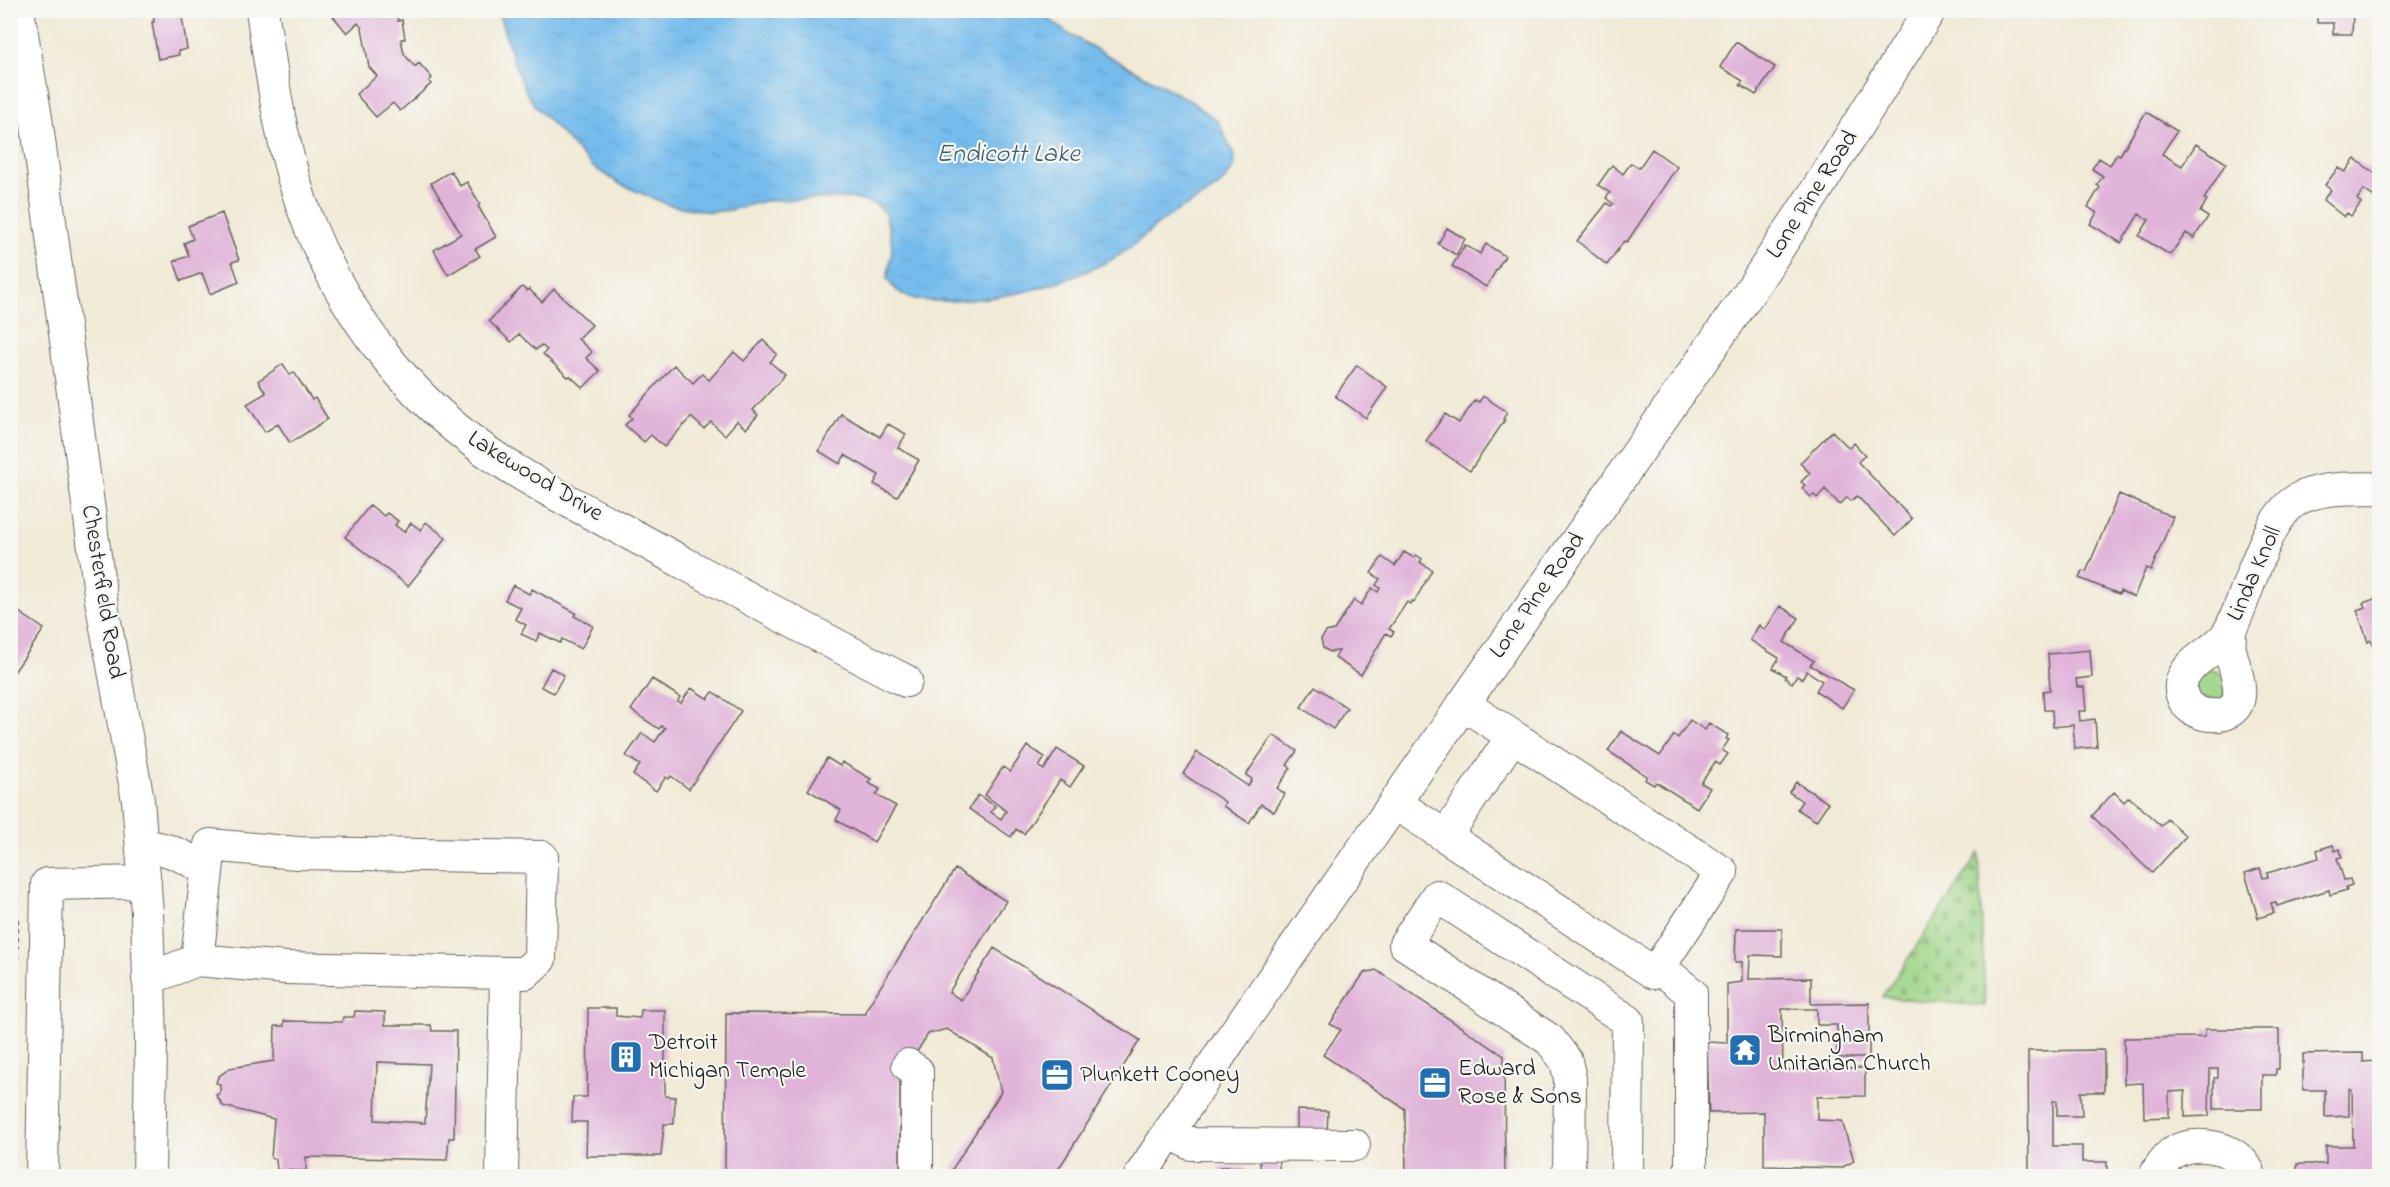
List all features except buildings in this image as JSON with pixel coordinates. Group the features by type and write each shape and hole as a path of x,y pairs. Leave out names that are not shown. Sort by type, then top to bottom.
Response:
{"street":[{"name":"Chesterfield Road","path":"18,10 17,47 36,118 101,600 138,800 145,882 151,1043 149,1176"},
{"name":"Lakewood Drive","path":"261,10 287,157 309,223 342,291 373,340 406,381 456,428 518,472 834,645 906,681"},
{"name":"Lone Pine Road","path":"1140,1176 1236,1030 1748,294 1930,10"},
{"name":"Linda Knoll","path":"2230,631 2265,545 2286,509 2295,501 2316,493 2379,488"},
{"path":"1395,803 1654,973 1659,967 1722,872 1463,704"},
{"path":"1446,836 1512,736"},
{"path":"148,979 197,960 286,968 525,973 540,959 542,857 297,853 210,845 197,960"},
{"path":"142,846 167,849 207,870"},
{"path":"42,1176 47,884 145,882"},
{"path":"1569,1176 1570,1079 1561,1053 1550,1040 1405,944 1437,896 1628,1021 1627,1176"},
{"path":"1659,967 1691,993 1691,1176"},
{"path":"502,1176 506,973"},
{"path":"908,1065 917,1071 917,1176"},
{"path":"1169,1131 1191,1144 1354,1145"},
{"path":"2155,1176 2171,1154 2191,1147 2210,1146 2225,1150 2240,1159 2248,1168 2250,1176"}],"path":[{"path":"10,1036 17,1032"}],"green space":[{"path":"2210,669 2223,674 2227,681 2222,700 2198,699 2194,680"},
{"path":"1979,853 1985,1006 1882,997"}],"water":[{"name":"Endicott Lake","path":"498,11 1049,11 1047,17 1067,33 1192,102 1218,121 1233,153 1235,164 1230,174 1215,189 1168,217 1118,256 1078,275 1017,294 974,300 916,299 900,293 887,279 892,249 891,238 885,213 876,204 850,198 779,200 709,212 669,205 620,184 593,167 536,107 527,94 515,66"}],"place":[{"name":"Birmingham Unitarian Church","path":"1745,1050"},
{"name":"Detroit Michigan Temple","path":"626,1057"},
{"name":"Plunkett Cooney","path":"1057,1075"},
{"name":"Edward Rose & Sons","path":"1435,1083"}]}
